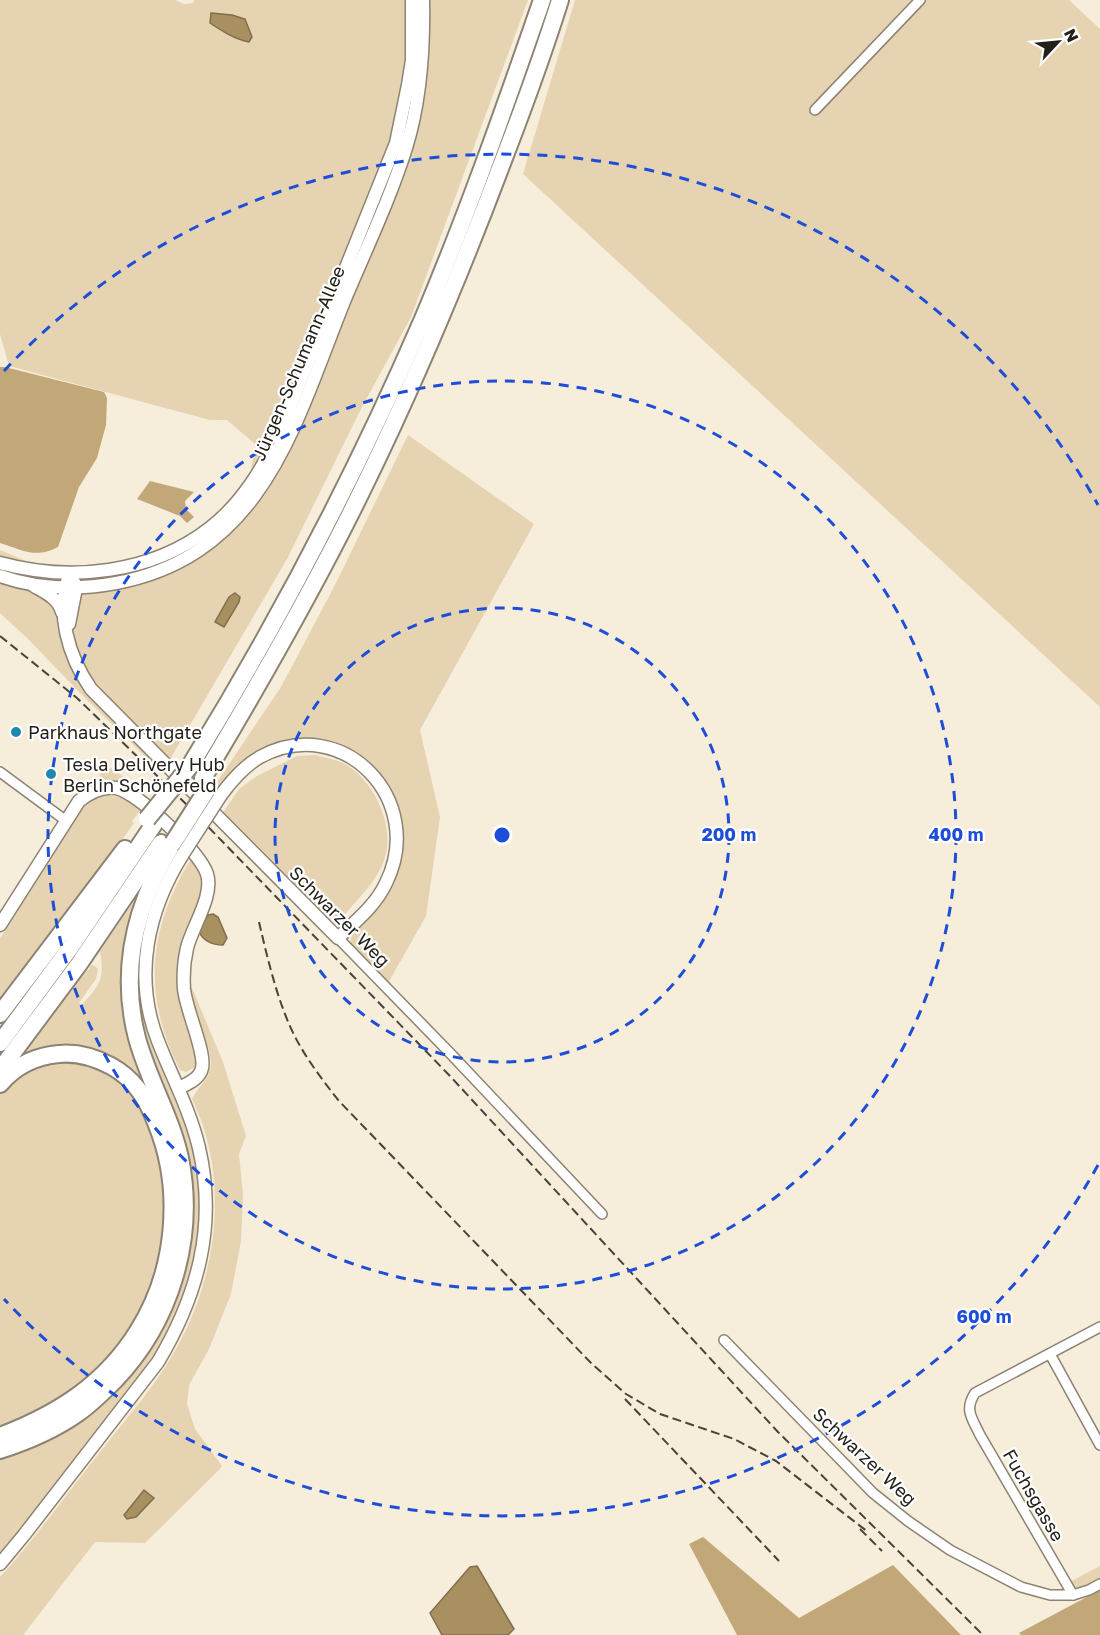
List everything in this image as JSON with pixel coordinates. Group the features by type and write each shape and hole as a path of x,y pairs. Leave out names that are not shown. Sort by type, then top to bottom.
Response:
{"highway":[{"path":"0,1450 48,1431 80,1412 128,1366 157,1323 176,1273 184,1223 183,1184 174,1135 137,1038 130,974 131,948 137,922 164,835 190,766 301,574 399,373 447,260 499,124 542,0"},
{"path":"0,1014 211,786 234,726 345,525 405,400 480,222 540,63 560,0"},
{"path":"0,1043 77,939 164,835"},
{"path":"0,1070 79,964 164,835"},
{"path":"0,1084 22,1065 43,1055 61,1053 84,1054 121,1071 146,1100 161,1134 172,1182 171,1232 160,1282 145,1319 119,1357 101,1378 80,1395 37,1420 0,1436"}],"street":[{"name":"Jürgen-Schumann-Allee","path":"0,563 33,570 70,573 102,571 151,559 191,541 211,528 258,476 280,432 396,143 412,60 412,0"},
{"name":"Jürgen-Schumann-Allee","path":"0,576 31,584 70,587 90,587 127,581 175,563 198,550 234,522 265,483 292,429 406,147 423,60 423,0"},
{"path":"815,110 920,0"},
{"name":"Schwarzer Weg","path":"68,634 70,573"},
{"path":"31,584 60,604 64,619"},
{"name":"Schwarzer Weg","path":"70,587 64,619 74,659 91,688 448,1051 602,1214"},
{"path":"0,1564 153,1368 175,1334 188,1305 197,1274 203,1246 205,1197 199,1148 179,1088 157,1038 148,1006 145,968 149,933 162,892 164,835 211,786 240,772 252,762 275,750 308,745 325,748 356,760 377,779 395,813 398,836 395,861 386,885 366,911 338,938"},
{"path":"0,772 65,820"},
{"path":"0,925 79,801 92,793 110,788 126,791 143,802 186,844 202,864 208,876 208,889 187,947 184,969 184,989 188,1012 202,1057 202,1070 197,1077 179,1088"},
{"path":"1100,1327 1050,1354 1100,1445"},
{"name":"Schwarzer Weg","path":"724,1340 873,1493 932,1539 1022,1587 1050,1595 1073,1595 1100,1584"},
{"name":"Fuchsgasse","path":"1050,1354 975,1393 969,1403 969,1411 980,1435 1073,1595"}],"shaded area":[{"path":"0,0 175,0 184,4 193,3 194,0 528,0 411,317 362,407 287,559 162,773 0,613 0,550 45,569 83,569 119,564 154,553 185,538 228,506 250,479 255,444 227,420 210,420 9,366 0,334"},
{"path":"575,0 1069,0 1100,29 1100,707 523,174"},
{"path":"211,13 245,19 252,37 249,42 233,37 210,23"},
{"path":"0,367 104,392 107,398 106,425 97,458 79,487 58,547 50,551 29,552 0,543"},
{"path":"408,435 534,524 420,730 440,817 426,916 387,985 353,950 350,943 354,927 381,900 395,874 402,849 403,831 396,805 381,779 363,760 330,744 274,747 220,789 215,785 281,687 336,583"},
{"path":"150,481 194,492 185,501 186,509 194,517 187,523 180,516 137,499"},
{"path":"235,593 240,597 239,602 224,627 215,622 229,597"},
{"path":"316,755 343,763 364,780 379,804 387,831 385,857 378,874 343,917 334,919 319,914 222,814 239,789 257,776 297,756"},
{"path":"101,768 111,768 129,781 146,798 126,786 103,784 100,776"},
{"path":"106,795 129,799 142,808 99,872 0,1000 0,939 74,817 87,803"},
{"path":"191,859 201,872 202,883 181,1000 197,1055 195,1067 186,1072 180,1070 168,1043 160,1016 155,989 155,963 166,911"},
{"path":"139,894 126,952 156,1100 131,1070 111,1057 87,1053 23,1056 90,968 89,966 93,965 98,969 96,979 79,1003 82,1005 93,992 100,981 102,969 100,951"},
{"path":"148,911 140,965 191,1134 201,1192 200,1236 183,1305 153,1360 0,1556 0,1455 114,1392 155,1339 171,1309 183,1278 190,1246 193,1212 192,1179 186,1145 149,1043 140,1006 139,970"},
{"path":"213,914 218,917 227,938 223,945 209,942 199,932 208,915"},
{"path":"192,988 223,1062 246,1136 239,1154 243,1194 241,1241 231,1294 209,1349 189,1385 187,1404 195,1429 222,1466 145,1543 95,1542 23,1635 0,1635 0,1577 38,1533 159,1377 176,1349 202,1290 210,1258 215,1193 204,1129 192,1099 207,1078 211,1059 197,1020"},
{"path":"85,1059 133,1088 161,1151 167,1231 149,1298 125,1341 71,1395 0,1430 0,1089 35,1063"},
{"path":"144,1490 154,1498 136,1517 127,1519 124,1515"},
{"path":"703,1537 799,1618 893,1565 961,1635 737,1635 689,1544"},
{"path":"477,1566 514,1629 508,1635 442,1635 430,1613 470,1567"},
{"path":"1100,1566 1100,1581 1079,1588 1066,1584"},
{"path":"1100,1590 1100,1635 1021,1635 1019,1633"}],"railway":[{"path":"0,636 77,698 185,803 450,1076 778,1432 983,1635"},
{"path":"259,922 284,1012 305,1054 325,1083 339,1101 592,1364 626,1394 660,1414 734,1439 776,1461 868,1532"},
{"path":"625,1399 779,1561"},
{"path":"860,1529 882,1551"}],"place":[{"name":"Parkhaus Northgate","path":"16,732"},
{"name":"Tesla Delivery Hub Berlin Schönefeld","path":"51,774"}]}
